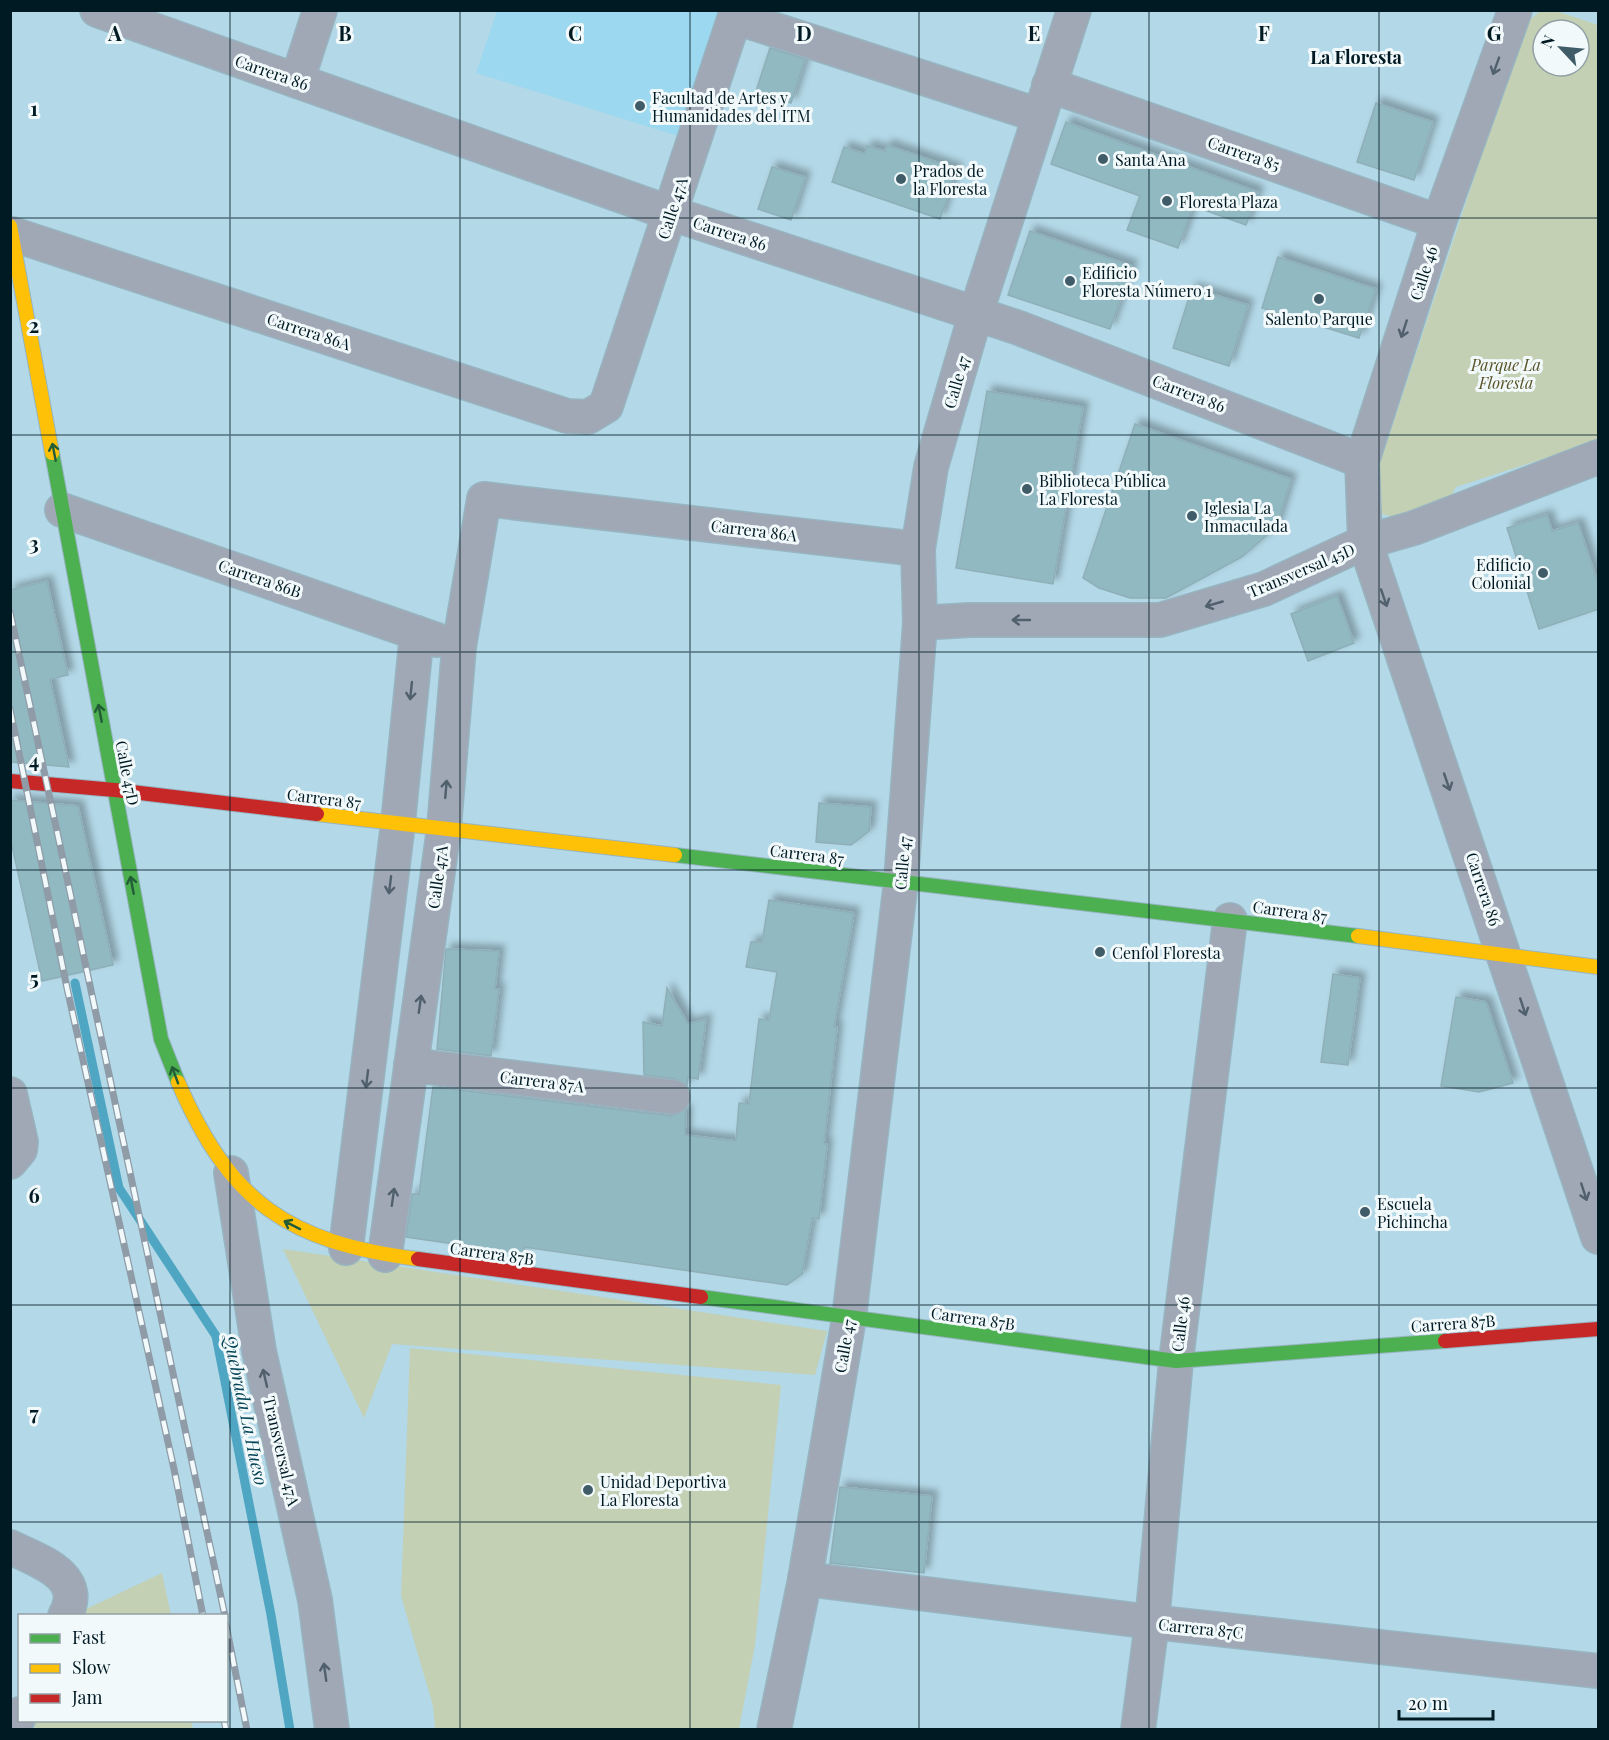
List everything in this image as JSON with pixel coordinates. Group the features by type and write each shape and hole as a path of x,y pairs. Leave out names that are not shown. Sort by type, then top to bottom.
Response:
{"street":[{"name":"Carrera 86","path":"97,10 670,213 976,313 1362,461"},
{"path":"297,81 320,10"},
{"name":"Calle 47","path":"774,1730 805,1580 849,1318 901,881 920,623 918,549 931,467 976,313 1074,10"},
{"name":"Calle 46","path":"1365,542 1362,461 1439,222 1515,10"},
{"name":"Carrera 85","path":"736,14 1044,100 1439,222"},
{"name":"Calle 47A","path":"606,406 736,14"},
{"name":"Carrera 86A","path":"11,230 567,416 588,417 606,406"},
{"name":"Calle 47D","path":"11,230 57,466 62,510 161,1039 183,1099 231,1173 262,1207 291,1226 346,1248"},
{"name":"Transversal 45D","path":"920,623 969,620 1160,620 1264,589 1365,542 1414,528 1599,457"},
{"name":"Calle 47A","path":"385,1255 444,828 459,647 484,499"},
{"name":"Carrera 86A","path":"484,499 918,549"},
{"name":"Carrera 86B","path":"62,510 459,647"},
{"name":"Carrera 86","path":"1365,542 1507,957 1599,1237"},
{"path":"346,1248 398,823 417,633"},
{"name":"Carrera 87","path":"10,781 115,790 901,881 1599,967"},
{"name":"Calle 46","path":"1138,1730 1152,1622 1176,1361 1230,920"},
{"name":"Carrera 87A","path":"411,1065 673,1097"},
{"path":"10,1094 21,1142 20,1150 10,1162"},
{"name":"Transversal 47A","path":"231,1173 259,1350 315,1600 332,1730"},
{"name":"Carrera 87B","path":"346,1248 1176,1361 1599,1329"},
{"path":"10,1547 49,1566 68,1582 72,1599 66,1614"},
{"name":"Carrera 87C","path":"805,1580 1152,1622 1599,1671"}],"shaded area":[{"name":"Facultad de Artes y Humanidades del ITM","path":"497,11 727,11 688,139 476,73"}],"green space":[{"name":"Parque La Floresta","path":"1556,11 1577,18 1532,18 1539,12"},
{"name":"Parque La Floresta","path":"1531,19 1531,78 1591,78 1591,23 1598,25 1598,441 1456,487 1443,510 1398,518 1378,513 1370,493 1525,24"},
{"path":"283,1249 827,1331 815,1375 392,1344 364,1418"},
{"name":"Unidad Deportiva La Floresta","path":"410,1348 781,1385 755,1645 739,1729 435,1729 433,1706 401,1596"},
{"path":"162,1573 171,1614 82,1614 84,1610"},
{"path":"33,1722 191,1722 193,1729 39,1730 32,1726"}],"building":[{"path":"770,48 805,59 791,103 756,91"},
{"path":"1376,103 1433,122 1414,180 1357,162"},
{"path":"1066,122 1258,192 1246,225 1193,206 1178,248 1127,230 1140,196 1051,164"},
{"name":"Prados de la Floresta","path":"887,145 957,169 940,219 832,182 844,147 865,154 867,146 885,151"},
{"path":"772,167 805,177 791,220 758,209"},
{"name":"Edificio Floresta Número 1","path":"1030,231 1132,266 1110,329 1008,295"},
{"name":"Salento Parque","path":"1278,257 1376,289 1359,338 1262,308"},
{"path":"1192,288 1248,305 1229,366 1173,348"},
{"path":"987,391 1083,407 1053,584 956,568"},
{"name":"Iglesia La Inmaculada","path":"1135,424 1291,479 1276,527 1242,557 1166,598 1130,598 1099,588 1083,578"},
{"name":"Edificio Colonial","path":"1547,515 1552,531 1578,523 1599,586 1599,609 1539,629 1507,528"},
{"path":"47,581 68,675 50,679 69,767 10,762 10,590"},
{"path":"1337,596 1354,643 1308,661 1291,614"},
{"path":"10,800 78,806 113,965 42,981 10,837"},
{"path":"819,803 871,807 869,831 851,845 816,842"},
{"path":"769,900 854,913 834,1027 837,1027 824,1144 827,1144 819,1219 812,1218 802,1274 787,1285 524,1247 524,1254 406,1237 412,1194 419,1194 433,1087 671,1116 686,1110 685,1135 736,1141 739,1103 749,1104 759,1019 769,1020 777,972 746,967 751,942 762,942"},
{"path":"446,949 499,951 495,989 499,989 491,1056 437,1049"},
{"path":"1333,974 1360,978 1348,1065 1321,1062"},
{"path":"667,988 688,1024 706,1019 698,1079 688,1077 687,1086 676,1079 644,1075 643,1022 662,1026"},
{"path":"1456,997 1486,1002 1513,1083 1479,1092 1441,1086"},
{"path":"840,1487 932,1496 924,1573 830,1563"}],"waterway":[{"name":"Quebrada La Hueso","path":"75,983 119,1188 216,1336 271,1615 290,1730"}],"railway":[{"path":"10,612 225,1614"},
{"path":"10,709 67,988 174,1469 203,1614"},
{"path":"228,1635 247,1730"},
{"path":"224,1722 226,1730"}],"traffic: fast":[{"path":"52,453 161,1039 178,1082"},
{"path":"675,855 1358,936"},
{"path":"701,1297 1176,1361 1445,1341"}],"traffic: slow":[{"path":"10,226 52,453"},
{"path":"317,814 675,855"},
{"path":"1358,936 1598,967"},
{"path":"178,1082 198,1124 220,1159 243,1187 269,1210 299,1228 333,1241 373,1252 418,1259"}],"traffic: jam":[{"path":"10,781 115,790 317,814"},
{"path":"418,1259 701,1297"},
{"path":"1445,1341 1598,1329"}],"place":[{"name":"Facultad de Artes y Humanidades del ITM","path":"640,106"},
{"name":"Santa Ana","path":"1103,159"},
{"name":"Prados de la Floresta","path":"901,179"},
{"name":"Floresta Plaza","path":"1167,201"},
{"name":"Edificio Floresta Número 1","path":"1070,281"},
{"name":"Salento Parque","path":"1319,299"},
{"name":"Biblioteca Pública La Floresta","path":"1027,489"},
{"name":"Iglesia La Inmaculada","path":"1192,516"},
{"name":"Edificio Colonial","path":"1543,573"},
{"name":"Cenfol Floresta","path":"1100,952"},
{"name":"Escuela Pichincha","path":"1365,1212"},
{"name":"Unidad Deportiva La Floresta","path":"588,1490"}],"district":[{"name":"La Floresta","path":"1356,57"}]}
